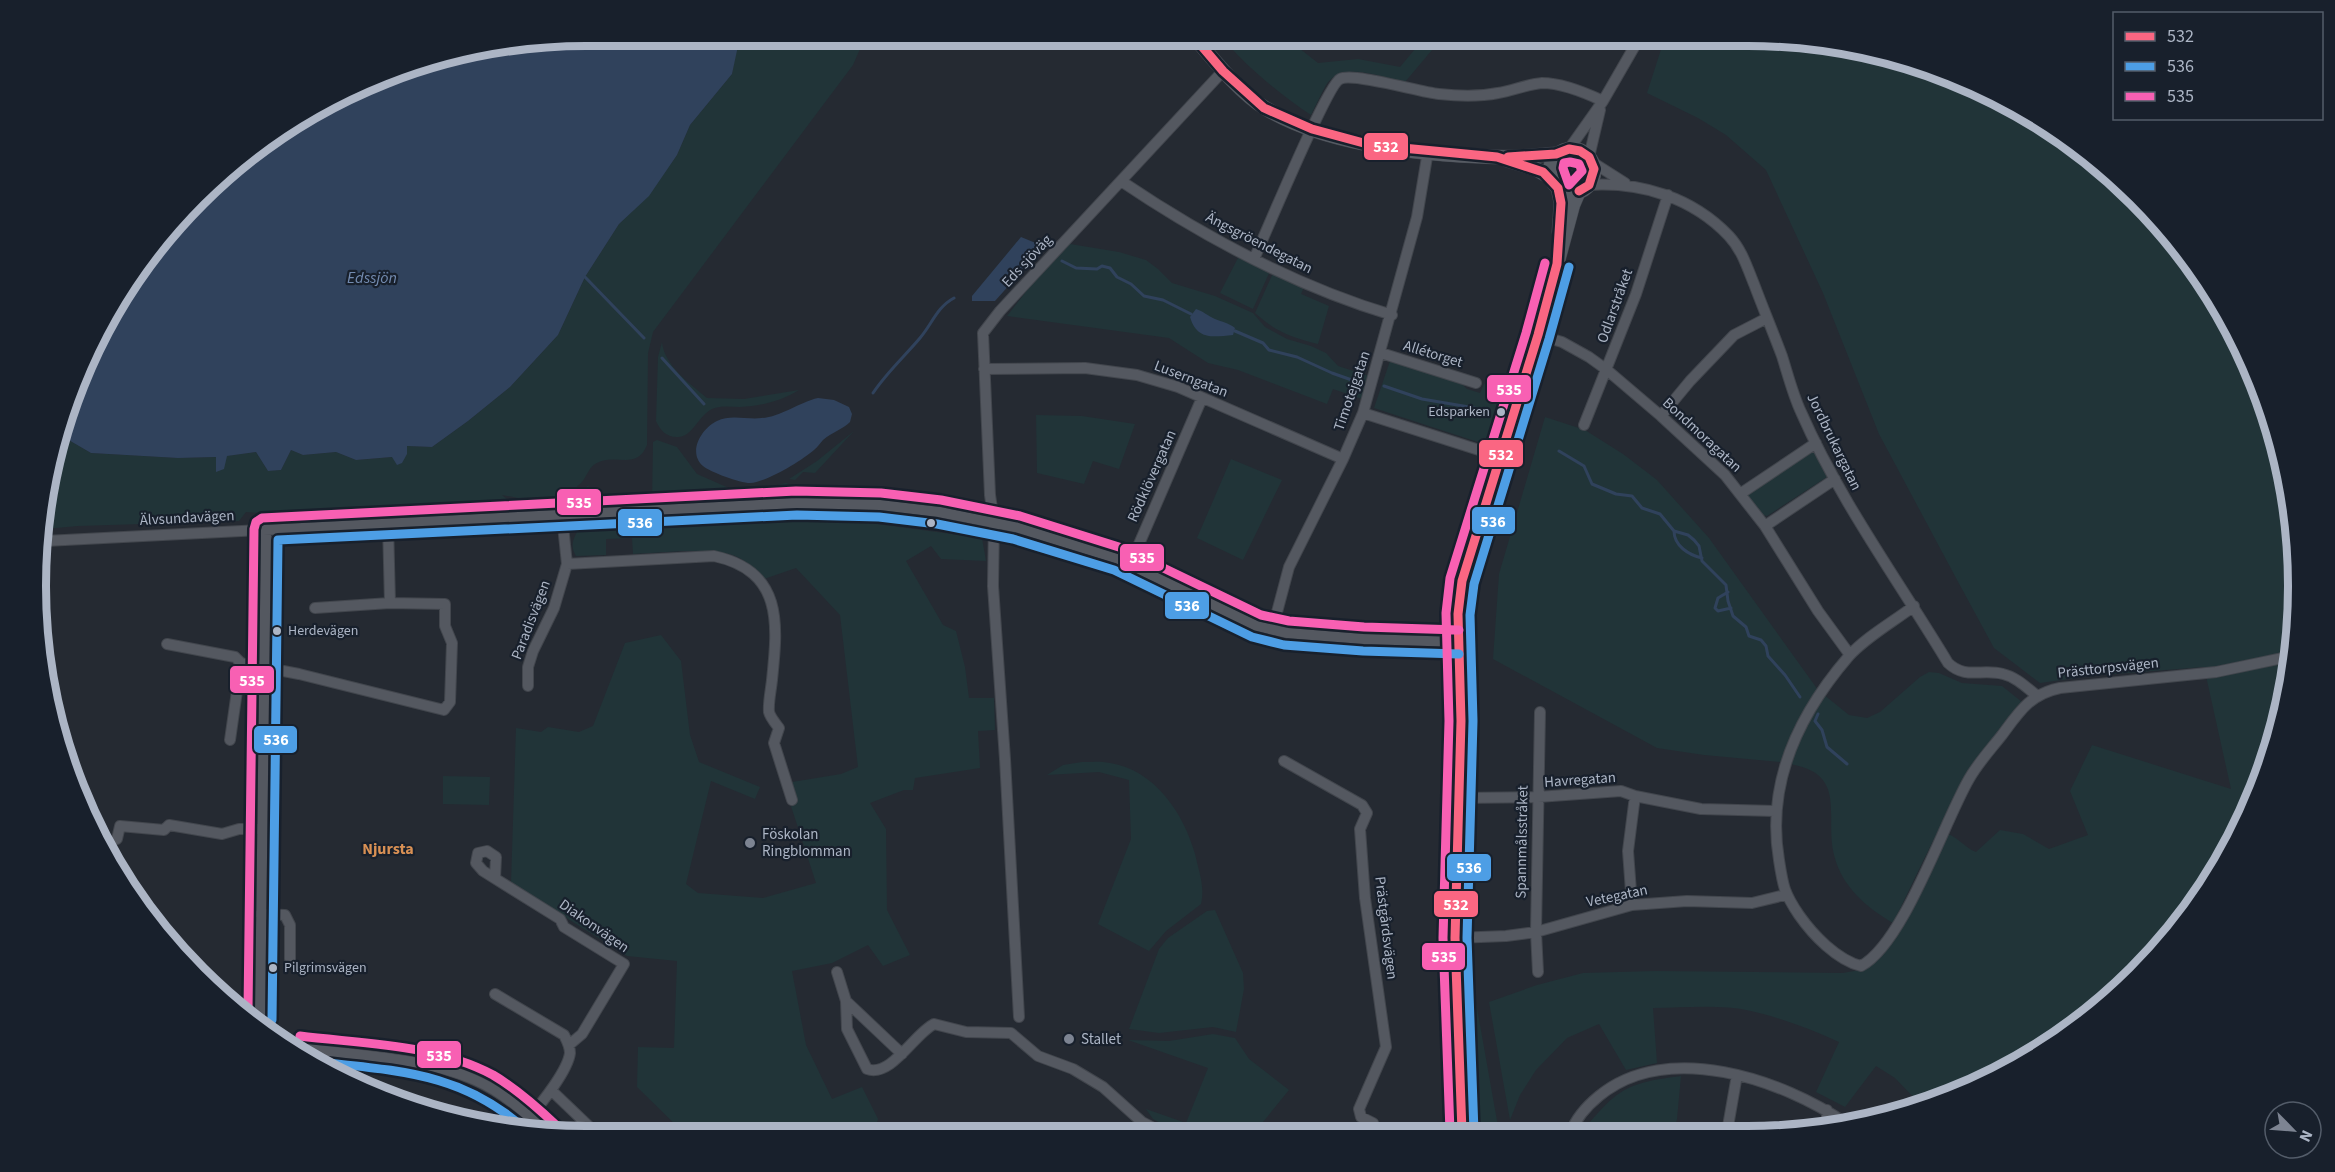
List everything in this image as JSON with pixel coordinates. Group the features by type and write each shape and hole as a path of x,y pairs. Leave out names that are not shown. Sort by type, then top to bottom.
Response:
{"main road":[{"path":"1202,46 1223,71 1264,108 1312,129 1371,146 1497,157 1580,151 1591,159 1593,175 1573,205 1538,335 1462,581 1458,614 1461,721 1455,938 1462,1126"},
{"path":"1557,264 1561,203 1550,168 1563,151"},
{"path":"1497,157 1536,169 1568,192 1584,188"}],"street":[{"path":"1563,151 1603,101 1635,46"},
{"name":"Eds sjöväg","path":"1019,1017 1005,750 993,586 994,522 983,333 1000,311 1223,71"},
{"path":"1254,259 1312,129 1331,89 1339,79 1353,76 1403,88 1471,96 1496,94 1540,83 1549,83 1588,94 1603,101"},
{"path":"1591,159 1603,101"},
{"name":"Timotejgatan","path":"1272,631 1289,567 1343,459 1363,413 1392,315 1417,217 1428,151"},
{"name":"Jordbrukargatan","path":"1591,159 1628,184 1668,195 1708,217 1730,237 1741,253 1800,411 1834,479 1948,663 1956,671 2004,674 2019,681 2036,695"},
{"name":"Ängsgröendegatan","path":"1120,181 1170,214 1254,259 1329,294 1392,315"},
{"name":"Jordbrukargatan","path":"1584,188 1628,184"},
{"name":"Odlarstråket","path":"1584,425 1636,294 1668,195"},
{"path":"1661,416 1690,381 1734,335 1767,318"},
{"name":"Bondmoragatan","path":"1538,335 1562,342 1607,370 1716,466 1765,526 1818,611 1850,655"},
{"name":"Allétorget","path":"1381,353 1476,383"},
{"name":"Luserngatan","path":"984,369 1037,367 1095,369 1137,375 1178,387 1343,459"},
{"name":"Rödklövergatan","path":"1130,565 1202,398"},
{"path":"1363,413 1501,457"},
{"path":"1740,494 1816,443"},
{"path":"1765,526 1834,479"},
{"name":"Älvsundavägen","path":"49,541 816,503 880,505 994,522 1073,543 1118,559 1257,626 1272,631 1363,639 1459,642"},
{"name":"Paradisvägen","path":"528,686 528,668 533,651 554,608 567,564 562,516"},
{"path":"388,524 390,603"},
{"path":"260,1016 266,529"},
{"path":"567,564 714,556 732,560 746,567 758,578 769,597 774,612 777,632 769,714 779,728 774,743 792,800"},
{"path":"167,644 235,657 241,663 444,710 450,702 452,643 445,626 445,604 390,603 315,608"},
{"path":"1914,606 1850,655 1823,691 1798,731 1783,769 1775,811 1775,838 1785,895 1812,931 1848,963 1861,966 1878,954 1896,928 1970,778 2006,729 2036,695"},
{"name":"Prästtorpsvägen","path":"2036,695 2046,690 2081,684 2216,672 2284,658"},
{"path":"230,740 241,663"},
{"name":"Spannmålsstråket","path":"1538,972 1536,932 1540,712"},
{"name":"Prästgårdsvägen","path":"1284,761 1362,805 1367,813 1360,829 1365,898 1386,1047 1359,1109 1361,1117 1373,1123 1372,1126"},
{"name":"Havregatan","path":"1458,798 1538,798 1621,790 1635,796 1701,809 1775,811"},
{"path":"1632,905 1629,851 1635,796"},
{"path":"117,839 120,826 164,830 169,825 222,834 239,829 262,830"},
{"name":"Diakonvägen","path":"495,878 560,919 564,927 624,964 582,1034 569,1045"},
{"name":"Vetegatan","path":"1455,938 1536,932 1632,905 1687,901 1752,903 1785,895"},
{"path":"260,914 285,915 290,925 290,959"},
{"path":"837,972 846,1001 847,1029 867,1069 876,1070 896,1060 934,1024 966,1032 1011,1033 1038,1056 1073,1069 1103,1086 1142,1122 1150,1126"},
{"path":"495,994 564,1035 569,1045 570,1055 551,1090 530,1116"},
{"path":"846,1001 902,1054"},
{"path":"310,1049 408,1062 458,1073 496,1091 537,1123"},
{"path":"1575,1126 1587,1106 1606,1090 1627,1077 1652,1070 1682,1068 1737,1075 1772,1086 1827,1110 1838,1118"},
{"path":"1728,1126 1737,1075"},
{"path":"551,1090 589,1126"},
{"path":"1827,1110 1827,1120"}],"green space":[{"path":"737,46 860,46 853,65 653,332 648,353 647,445 643,453 632,459 606,460 595,464 581,483 562,497 552,500 543,501 502,495 520,505 542,507 565,500 589,485 586,494 595,500 598,507 264,519 262,513 246,512 239,521 50,529 57,481 67,439 91,453 178,458 216,457 217,471 226,456 256,452 268,471 281,470 291,450 303,455 336,452 356,460 392,457 406,446 432,447 510,387 558,335 585,277 619,224 649,195 677,155 690,125 732,74"},
{"path":"1230,46 1296,46 1318,63 1358,59 1400,67 1418,46 1435,46 1405,82 1362,72 1342,73 1333,77 1326,85 1311,115 1288,99"},
{"path":"1662,46 1784,48 1819,51 1889,65 1955,88 2019,119 2049,137 2105,180 2155,230 2177,258 2198,286 2233,347 2260,413 2270,446 2284,516 2287,551 2287,621 2284,656 2270,726 2260,759 2233,825 2198,886 2177,914 2155,942 2105,992 2049,1035 2019,1053 1988,1070 1915,1099 1895,1078 1876,1066 1845,1107 1816,1092 1839,1042 1796,1024 1739,1009 1653,1008 1657,1063 1626,1070 1599,1024 1567,1038 1536,1070 1520,1095 1510,1120 1489,1002 1537,985 1583,973 1655,971 1843,973 1865,969 1948,834 1976,852 2000,830 2023,834 2049,849 2088,835 2070,791 2092,745 2231,789 2204,667 2089,676 2040,683 1994,648 1879,434 1823,293 1766,170 1726,135 1698,118 1647,93"},
{"path":"1064,243 1119,252 1146,260 1172,283 1215,296 1253,313 1265,327 1287,339 1326,353 1338,366 1369,376 1362,399 1333,389 1327,404 1238,370 1208,363 1169,338 1007,316"},
{"path":"1239,256 1270,271 1253,309 1220,293"},
{"path":"1273,273 1304,287 1301,294 1329,306 1318,344 1284,333 1255,313"},
{"path":"662,342 667,358 673,366 707,398 744,399 799,390 764,404 712,409 687,434 677,437 670,436 656,421 658,357"},
{"name":"Edsparken","path":"1390,361 1460,382 1467,389 1480,393 1484,384 1505,389 1487,445 1374,408"},
{"path":"1036,415 1082,416 1135,424 1119,469 1093,461 1084,484 1037,473"},
{"path":"1545,417 1585,430 1623,454 1657,480 1709,538 1818,690 1849,715 1867,718 1880,712 1920,677 1929,672 1939,673 1962,683 2002,686 2022,702 2001,727 1966,780 1893,923 1856,895 1843,877 1834,855 1827,787 1820,777 1808,769 1789,764 1794,735 1781,762 1657,748 1493,659 1499,574"},
{"path":"854,431 815,473 803,472 795,480 789,479 817,461"},
{"path":"657,440 677,447 697,474 738,492 786,483 802,489 796,496 652,503 653,442"},
{"path":"1814,451 1827,477 1767,516 1759,514 1746,493"},
{"path":"1231,459 1282,480 1243,560 1197,538"},
{"path":"792,514 982,538 986,561 941,559 931,546 906,561 943,625 956,631 965,667 969,698 994,698 995,730 978,731 980,768 915,778 913,790 904,790 870,803 886,829 887,910 910,955 883,966 868,945 832,963 792,971 806,1045 832,1099 862,1087 878,1119 876,1126 677,1126 637,1087 638,1047 674,1048 677,961 627,956 511,883 516,728 541,732 548,727 579,732 593,726 625,643 661,635 681,661 690,735 699,762 760,787 755,799 711,781 686,884 698,893 763,898 816,883 790,803 797,801 792,782 841,774 858,767 840,615 796,568 764,579 743,560 725,553 685,551 633,554 632,538 606,539 606,555 576,556 573,541 580,526"},
{"path":"1082,762 1110,763 1126,767 1154,784 1175,809 1190,839 1201,879 1201,904 1166,931 1149,951 1098,924 1131,839 1129,780 1099,772 1047,775 1063,765"},
{"path":"443,776 490,777 489,805 443,804"},
{"path":"1215,910 1243,973 1244,989 1236,1032 1213,1027 1159,1033 1129,1029 1159,949 1168,938 1207,911"},
{"path":"1468,957 1498,1126 1472,1126 1472,1107 1477,1104 1472,993 1467,991 1465,959"},
{"path":"280,1030 302,1037 394,1048 449,1058 491,1076 529,1103 520,1100 476,1072 448,1061 290,1038"},
{"path":"1213,1034 1235,1038 1249,1059 1289,1090 1260,1126 1166,1126 1153,1119 1146,1109 1186,1123 1208,1068 1128,1040 1169,1041"},
{"path":"329,1060 365,1063 364,1074 360,1076"},
{"path":"1681,1076 1675,1126 1587,1126 1604,1106 1624,1090"}],"water":[{"name":"Edssjön","path":"586,46 738,46 732,74 690,125 677,155 649,196 619,224 585,277 558,335 510,387 432,447 407,446 407,454 402,463 397,465 392,457 356,460 336,452 303,455 291,450 281,470 268,471 256,452 227,456 224,469 216,472 216,457 178,458 91,453 67,439 75,413 102,347 137,286 180,230 230,180 286,137 347,102 380,88 413,75 481,57 516,51"},
{"path":"1021,237 1043,246 1036,260 1021,272 995,301 972,301 972,296"},
{"path":"1196,309 1233,326 1235,328 1233,335 1212,336 1201,333 1190,317"},
{"path":"818,398 834,400 849,407 852,414 850,422 826,437 808,455 783,470 757,482 745,483 712,471 698,460 696,447 698,441 711,424 728,418 769,417"}],"waterway":[{"path":"1062,261 1076,268 1097,269 1102,266 1110,268 1117,277 1131,284 1144,296 1163,300 1191,314"},
{"path":"585,277 644,338"},
{"path":"873,393 920,338 939,311 954,298"},
{"path":"1235,331 1263,343 1269,350 1297,357 1363,384"},
{"path":"662,358 704,404"},
{"path":"1384,386 1422,399 1475,408"},
{"path":"1559,451 1584,466 1592,484 1616,494 1632,496 1642,508 1660,514 1674,531 1688,535 1694,540 1699,546 1702,561 1726,585 1733,616 1746,627 1749,636 1761,640 1766,646 1768,656 1800,697"},
{"path":"1674,531 1683,549 1702,558"},
{"path":"1728,592 1718,598 1715,608 1718,611 1731,608"},
{"path":"1818,714 1815,721 1822,730 1827,747 1847,764"}],"transit line":[{"name":"532","path":"1202,46 1223,71 1264,108 1312,129 1371,145 1497,157 1543,172 1558,188 1561,203 1557,264 1538,335 1462,581 1458,614 1461,721 1455,938 1462,1126"},
{"name":"532","path":"1508,157 1556,154 1569,149 1580,151 1589,157 1594,169 1589,185 1579,191"},
{"name":"535","path":"1570,162 1579,164 1582,171 1569,185 1563,168 1564,163 1570,162"},
{"name":"535","path":"1450,1126 1443,938 1449,721 1446,613 1450,578 1526,333 1545,263"},
{"name":"536","path":"1474,1126 1467,938 1473,721 1470,615 1474,584 1569,267"},
{"name":"535","path":"248,1006 254,529 256,522 262,518 796,491 881,493 941,500 1020,516 1122,548 1261,615 1289,621 1364,627 1459,630"},
{"name":"536","path":"272,1020 278,540 797,515 879,517 937,524 1013,539 1114,570 1252,637 1284,645 1363,651 1459,654"},
{"name":"535","path":"300,1036 423,1051 471,1065 510,1086 555,1124"},
{"name":"536","path":"336,1064 404,1072 430,1078 479,1097 514,1121"}],"place":[{"name":"Edsparken","path":"1501,412"},
{"name":"Herdevägen","path":"277,631"},
{"name":"Föskolan Ringblomman","path":"750,843"},
{"name":"Pilgrimsvägen","path":"273,968"},
{"name":"Stallet","path":"1069,1039"}],"district":[{"name":"Njursta","path":"388,849"}]}
